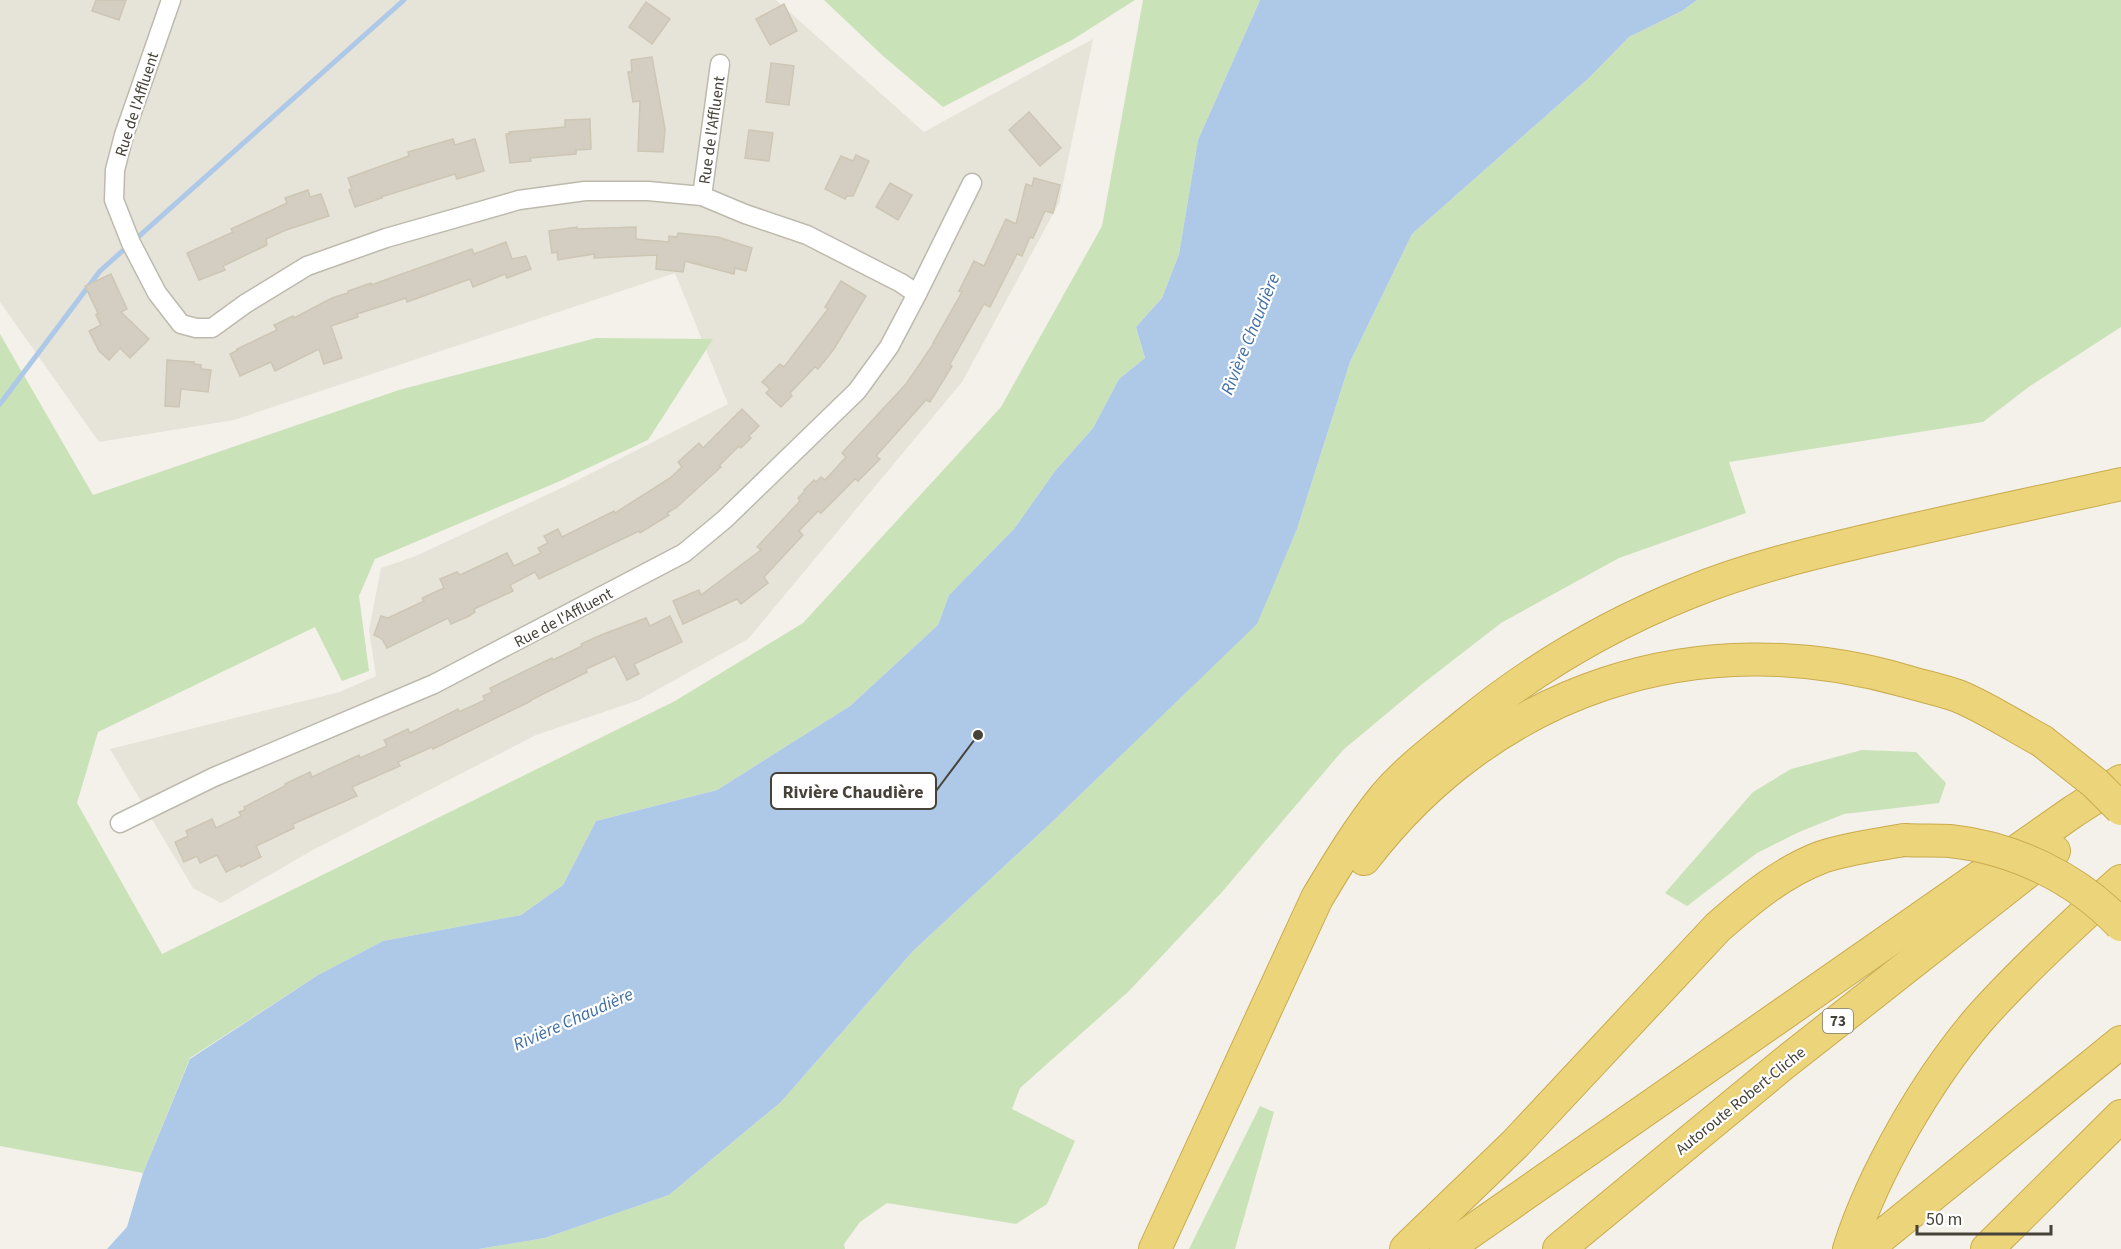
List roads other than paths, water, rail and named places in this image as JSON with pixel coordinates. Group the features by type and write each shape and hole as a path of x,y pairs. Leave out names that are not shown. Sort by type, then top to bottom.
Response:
{"highway":[{"path":"1155,1249 1317,898 1345,851 1373,811 1401,780 1494,701 1589,640 1637,615 1689,592 1729,578 1803,556 2121,484"},
{"path":"1155,1249 1338,898 1362,861 1387,829 1427,789 1468,754 1517,723 1574,694 1624,677 1672,666 1731,659 1790,659 1867,670 1957,696 2042,741 2095,783 2121,808"},
{"path":"1446,1249 2121,781"},
{"name":"Autoroute Robert-Cliche","path":"1559,1249 1782,1065 2121,798"},
{"path":"1406,1249 1515,1144 1718,927 1752,897 1787,873 1823,857 1865,847 1904,840 1950,841 1991,849 2025,860 2060,877 2091,896 2121,925"},
{"path":"1849,1249 1858,1221 1890,1154 1953,1052 1982,1017 2070,927 2121,881"},
{"path":"1866,1249 2121,1042"},
{"path":"1987,1249 2121,1116"}],"street":[{"name":"Rue de l'Affluent","path":"171,0 124,135 115,170 114,200 131,243 157,293 181,324 196,328 212,328 245,304 307,266 386,238 519,200 585,191 648,191 702,196 807,236 901,282 917,294"},
{"name":"Rue de l'Affluent","path":"702,196 720,64"},
{"name":"Rue de l'Affluent","path":"120,823 214,777 434,684 684,552 725,519 857,391 889,347 972,183"}],"water":[{"path":"1260,0 1697,0 1682,11 1629,37 1590,77 1412,234 1350,362 1297,529 1257,624 1052,822 913,951 781,1102 669,1195 545,1238 479,1249 107,1249 127,1227 143,1173 190,1059 318,975 383,941 521,915 563,885 596,821 717,790 850,706 938,625 949,595 1014,529 1055,471 1093,428 1119,379 1145,358 1136,327 1162,298 1179,254 1198,140"}],"waterway":[{"path":"0,404 100,271 404,0"}],"place":[{"name":"Rivière Chaudière","path":"978,735"}]}
